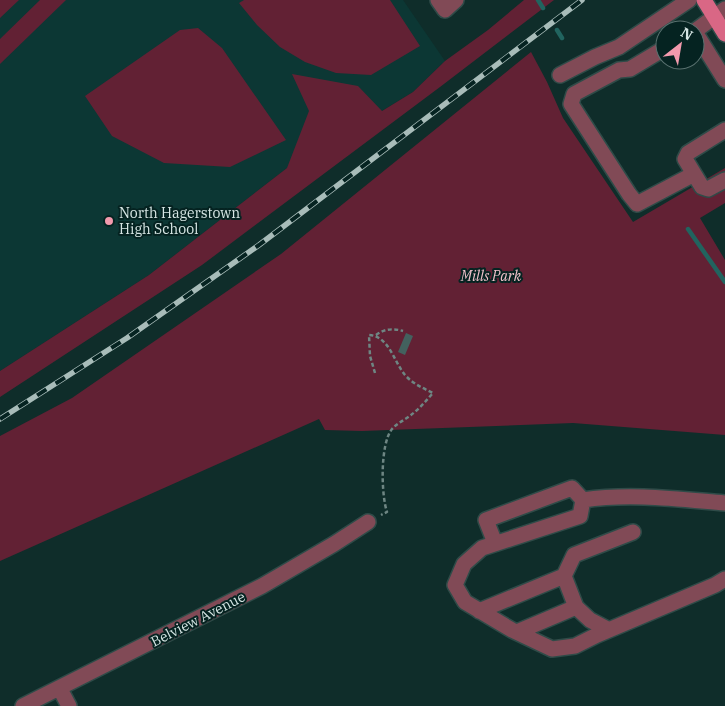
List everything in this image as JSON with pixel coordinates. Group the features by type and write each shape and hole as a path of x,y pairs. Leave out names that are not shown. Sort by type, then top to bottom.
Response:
{"main road":[{"path":"704,0 720,13 725,34"}],"street":[{"path":"438,0 445,10 456,0"},
{"path":"560,75 619,47 689,0"},
{"path":"705,24 720,13"},
{"path":"705,48 725,80"},
{"path":"655,54 630,68 618,70 574,94 571,104 637,204 694,174"},
{"path":"725,130 688,153 685,159 702,187 708,189 725,180"},
{"path":"495,543 486,520 572,488 583,500"},
{"path":"583,500 612,497 656,497 725,503"},
{"path":"583,500 580,516 482,548 464,564 455,585 465,602 517,632 552,649 575,646 715,586 725,579"},
{"name":"Belview Avenue","path":"23,706 262,586 334,544 372,519"},
{"path":"479,611 564,576 574,555 634,532"},
{"path":"564,576 576,607 590,620 609,630"},
{"path":"517,632 576,607"},
{"path":"60,689 69,706"}],"path":[{"path":"375,373 370,356 369,335 376,335 381,331 394,328 403,331"},
{"path":"372,519 386,512 383,502 382,478 387,436 394,427 412,415 432,393 417,385 406,376 391,352 376,335"}],"shaded area":[{"name":"North Hagerstown High School","path":"0,0 403,0 445,61 413,92 287,168 149,275 0,371"}],"green space":[{"path":"0,0 19,0 0,18"},
{"path":"40,0 66,0 0,64 0,39"},
{"path":"244,0 390,0 420,46 371,75 336,73 305,62 280,47 257,25 239,3"},
{"path":"524,0 554,0 202,265 0,397 0,371 149,275 287,168 309,111 292,74 358,86 382,111 413,92 445,61 488,30"},
{"path":"198,28 222,48 286,140 230,167 164,163 112,136 85,96 180,30"},
{"name":"Mills Park","path":"531,52 563,118 633,222 725,168 725,203 700,218 725,260 725,435 573,423 362,431 325,430 319,419 0,561 0,436 72,398 281,254"}],"building":[{"path":"406,333 413,336 405,355 398,352"}],"waterway":[{"path":"538,0 543,8"},
{"path":"557,30 562,38"},
{"path":"688,229 725,282"}],"railway":[{"path":"0,419 127,338 259,245 582,0"}],"place":[{"name":"North Hagerstown High School","path":"109,221"}]}
